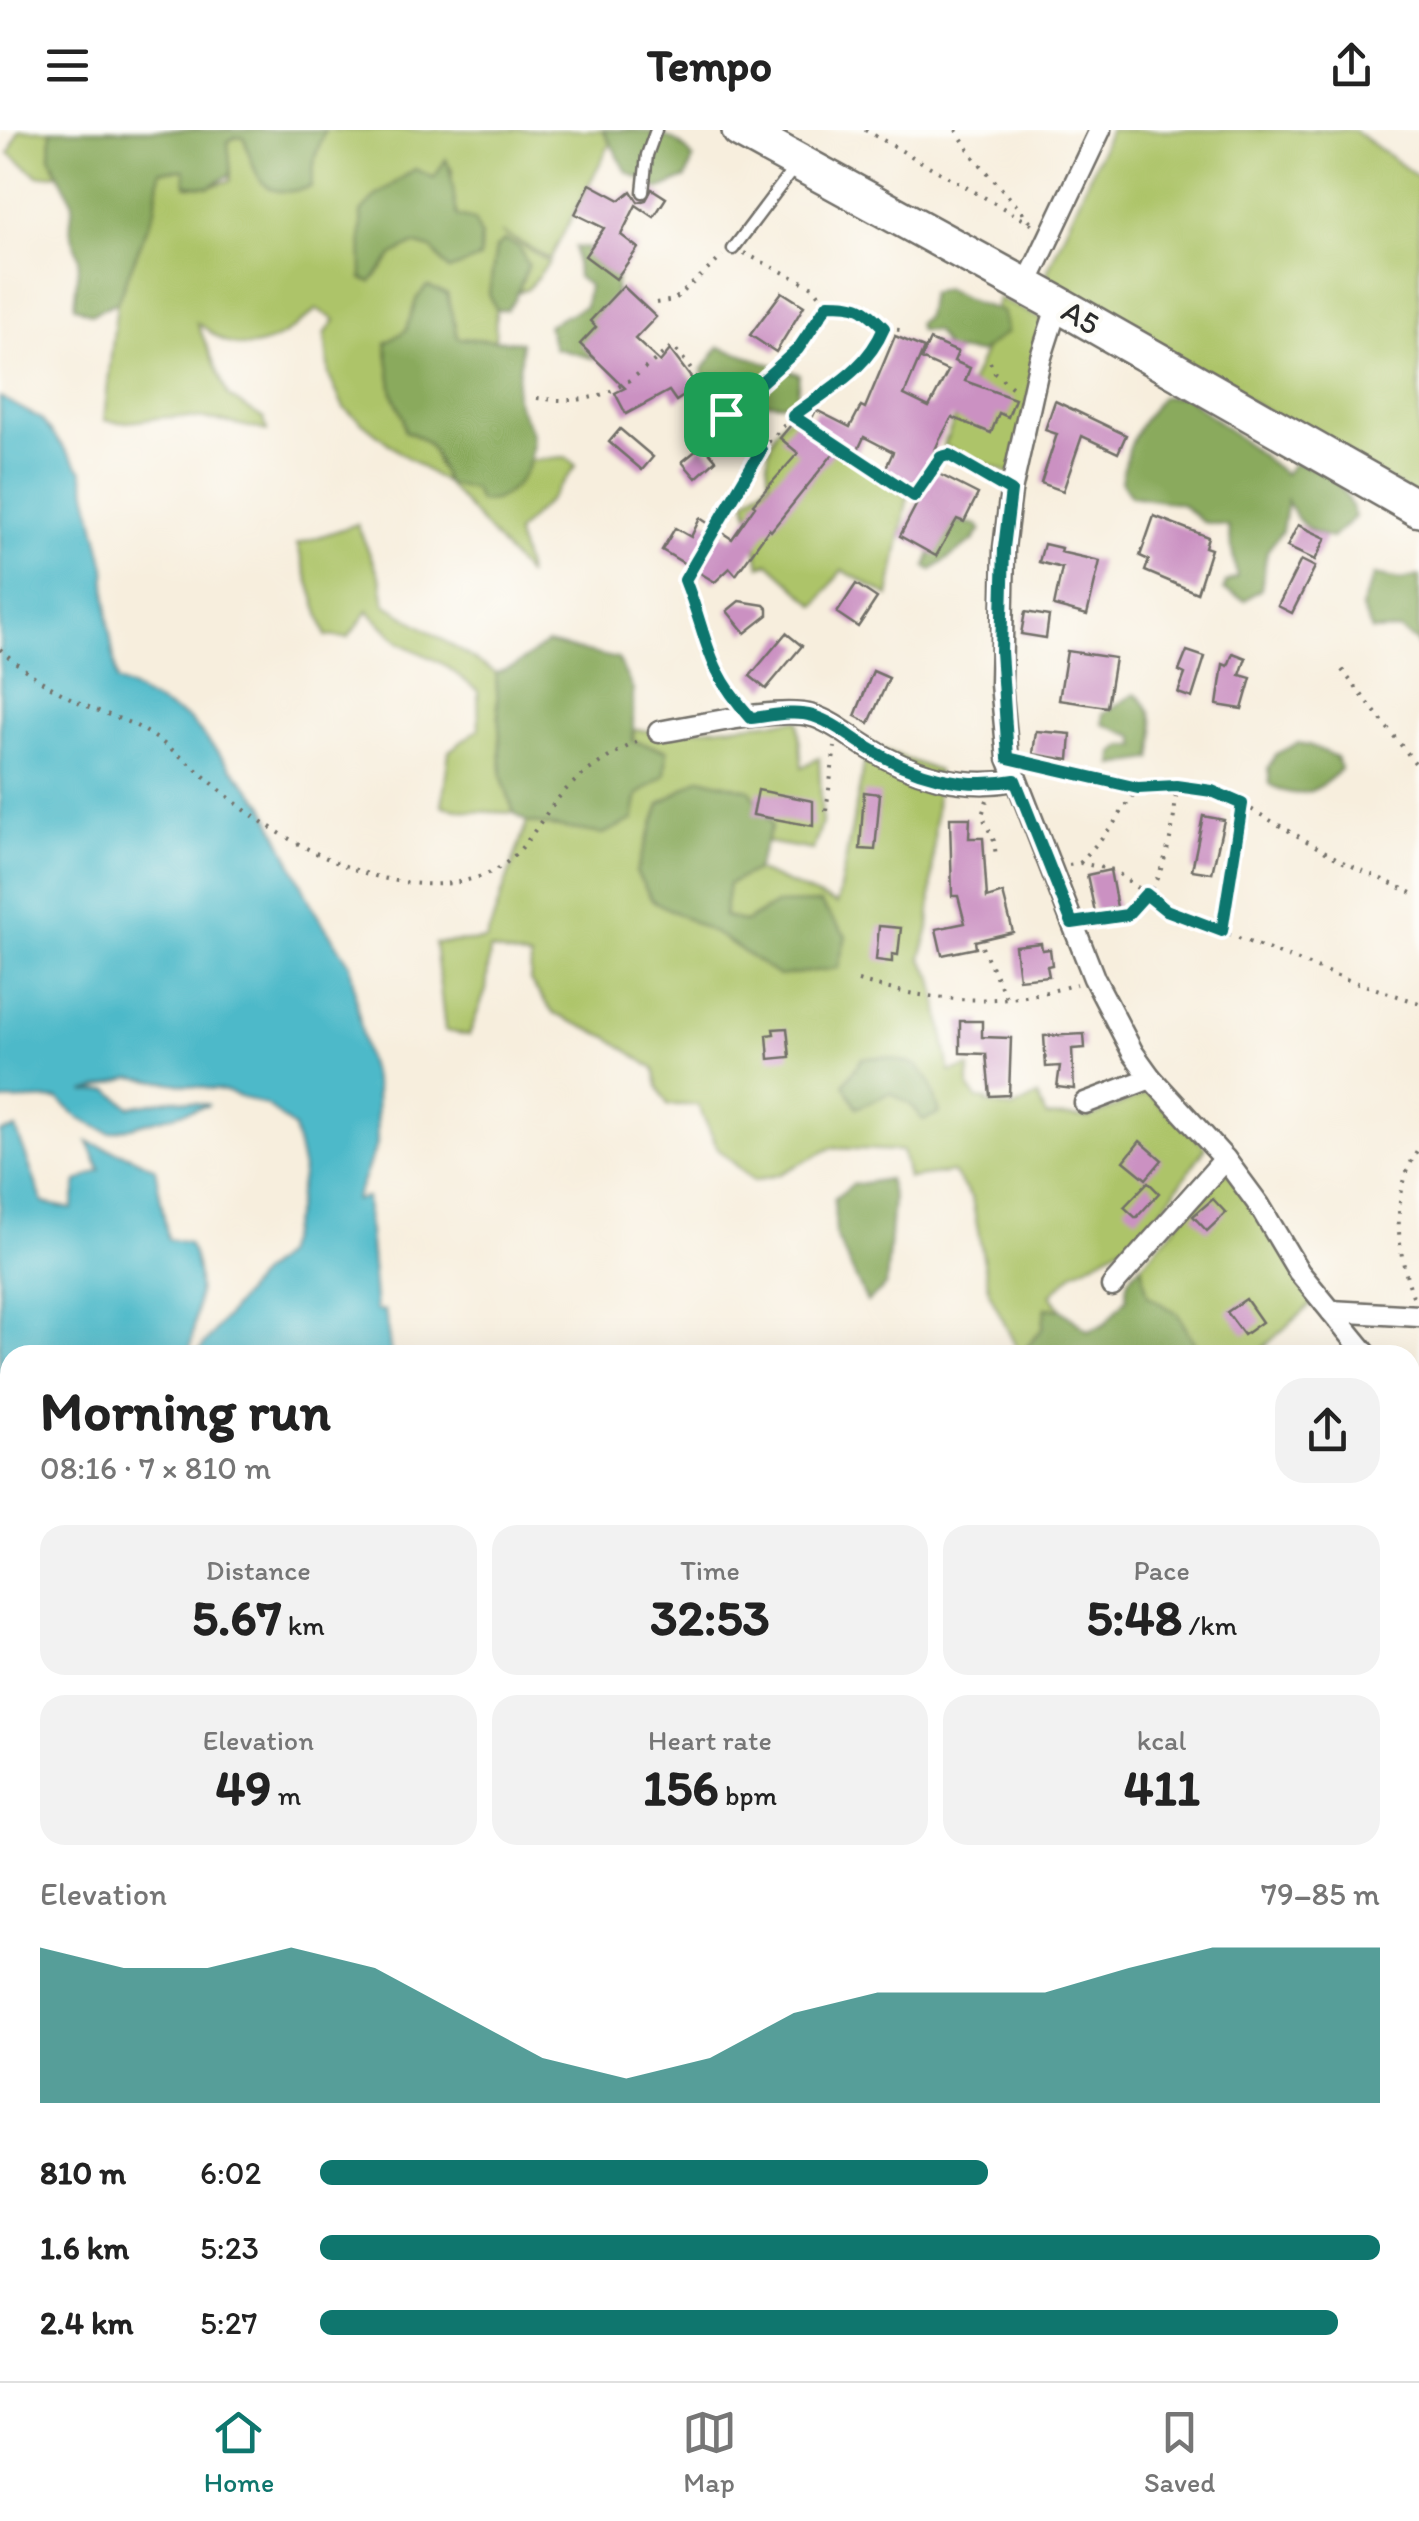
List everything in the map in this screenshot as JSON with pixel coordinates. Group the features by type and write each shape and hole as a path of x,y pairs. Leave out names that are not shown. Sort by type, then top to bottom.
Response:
{"highway":[{"name":"A5","path":"740,130 1026,286 1419,509"}],"street":[{"path":"1026,286 1042,230 1100,130"},
{"path":"1058,304 1011,491 1004,548 1001,651 1008,758 1094,978 1133,1053 1225,1160 1259,1206 1299,1272 1358,1345"},
{"path":"659,732 788,714 815,716 910,769 955,781 991,785 1015,780"},
{"path":"1085,1103 1151,1078"},
{"path":"1112,1286 1225,1160"},
{"path":"1331,1312 1419,1316"}],"lane":[{"path":"644,192 646,154 656,130"},
{"path":"733,248 798,163"}],"path":[{"path":"865,130 1042,230"},
{"path":"956,130 973,156 1042,230"},
{"path":"656,303 674,300 733,248 813,287 828,304 852,304 866,309 884,328 900,330"},
{"path":"726,414 798,349 828,304"},
{"path":"751,718 714,670 685,580 761,450 793,416 857,368 875,350 884,328"},
{"path":"537,398 573,403 600,397 672,346 705,390 726,414 742,424 761,450"},
{"path":"990,362 1004,382 1032,398"},
{"path":"793,416 914,496 941,457 949,455 1011,491"},
{"path":"0,649 66,696 139,728 259,820 373,876 412,885 454,882 497,869 520,849 570,786 636,742 659,732"},
{"path":"1342,670 1419,768"},
{"path":"815,716 835,749 826,811"},
{"path":"1008,758 1138,788 1176,786 1212,791 1344,862 1419,896"},
{"path":"991,785 982,815 996,856"},
{"path":"1072,923 1127,915 1146,894 1168,848 1176,786"},
{"path":"1080,863 1138,788"},
{"path":"1222,931 1242,804"},
{"path":"1050,868 1080,863 1114,870 1166,910 1419,1003"},
{"path":"982,947 1008,999"},
{"path":"858,981 955,1001 1008,999 1094,978"},
{"path":"1412,1296 1398,1239 1398,1202 1410,1162 1419,1147"}],"green space":[{"path":"19,130 51,130 50,157 59,174 38,176 9,153"},
{"path":"51,130 325,130 315,157 311,187 281,191 264,184 244,138 235,137 228,142 231,174 209,187 186,185 184,170 160,171 155,209 117,302 92,314 74,306 79,258 70,229 73,203 50,157"},
{"path":"325,130 603,130 610,144 550,259 501,232 549,262 528,289 518,292 528,266 490,293 496,310 495,342 458,338 447,294 406,331 386,343 393,394 405,431 427,444 438,466 529,466 529,461 566,457 576,466 516,533 528,576 447,484 344,408 329,376 325,334 335,320 317,309 274,340 250,346 224,341 197,323 228,396 264,419 267,431 193,418 104,420 117,302 155,209 160,171 184,170 187,186 209,187 231,180 228,142 235,137 244,138 254,168 311,179","holes":["445,161 452,170 451,193 458,216 432,249 414,244 393,255"]},
{"path":"603,130 644,132 677,142 693,159 686,178 660,189 627,172"},
{"path":"1110,130 1354,130 1419,178 1419,498 1054,289 1047,272"},
{"path":"446,159 458,216 474,220 481,236 480,258 449,270 432,249 414,244 393,255 371,282 362,279 361,212 376,196 415,169 434,178"},
{"path":"505,240 520,248 528,266 507,310 496,310 489,293 496,248"},
{"path":"575,247 593,249 617,272 614,309 600,360 554,348 548,325 585,306 588,285 577,277"},
{"path":"427,286 447,294 458,338 521,342 516,398 532,435 530,459 511,490 491,501 479,501 473,489 447,484 429,445 405,431 393,394 386,343 406,330 417,298"},
{"path":"944,288 1002,311 1007,332 979,353 947,350 935,331 919,330 917,323 926,316 930,293"},
{"path":"998,298 1047,321 1011,474 943,446 987,345"},
{"path":"719,347 799,374 797,398 781,404 711,396 702,371"},
{"path":"1185,396 1285,474 1294,463 1333,479 1346,495 1355,517 1332,538 1304,525 1287,501 1282,531 1267,551 1261,589 1245,600 1224,590 1226,582 1237,577 1228,526 1203,522 1181,504 1131,496 1121,481 1135,436 1153,407 1161,397"},
{"path":"794,413 908,496 889,596 842,570 816,606 769,563 760,566 746,501 769,481 768,462 774,434"},
{"path":"954,521 981,529 974,540 932,570 926,567 938,533"},
{"path":"357,524 381,580 385,604 496,673 502,778 514,813 442,806 449,751 479,729 478,691 445,665 400,643 368,611 348,638 326,636 297,544"},
{"path":"1374,575 1401,580 1419,576 1419,651 1416,641 1399,630 1372,631 1361,607"},
{"path":"547,643 618,659 633,690 633,741 667,751 665,775 638,795 633,820 603,834 527,822 514,813 502,778 496,673 515,666"},
{"path":"1135,694 1151,715 1152,759 1113,765 1114,753 1123,746 1137,746 1134,736 1103,724 1103,713"},
{"path":"798,720 802,767 819,758 822,823 813,850 766,842 772,825 700,778 660,804 636,872 652,900 725,939 779,976 837,968 776,904 745,922 724,916 729,884 756,870 837,904 868,744 938,771 929,928 921,958 933,978 950,1072 969,1067 969,1089 978,1099 988,1100 986,1103 1012,1109 1037,1096 1046,1116 1089,1118 1147,1093 1206,1147 1166,1204 1132,1240 1073,1273 1051,1295 1061,1310 1046,1308 1042,1329 1029,1345 1015,1345 990,1294 972,1199 953,1172 908,1178 902,1151 831,1148 780,1174 754,1181 718,1149 698,1105 668,1105 654,1069 608,1037 554,1014 530,981 531,959 490,949 486,990 469,1035 445,1031 435,943 486,940 527,822 603,834 638,794 667,750 633,741 634,730 676,731"},
{"path":"1298,743 1336,757 1341,769 1308,792 1290,793 1270,784 1268,768 1276,754"},
{"path":"700,778 750,790 772,825 756,870 729,884 724,916 745,922 776,904 820,903 846,936 838,968 779,976 725,939 652,900 636,872 660,804"},
{"path":"886,1057 917,1065 930,1082 940,1113 923,1120 910,1104 890,1093 857,1108 844,1084 862,1058"},
{"path":"1225,1168 1318,1298 1266,1345 1195,1345 1177,1313 1148,1296 1141,1266"},
{"path":"888,1179 893,1199 886,1286 867,1302 836,1236 834,1199 852,1185"},
{"path":"1141,1266 1148,1296 1177,1313 1195,1345 1029,1345 1042,1329 1046,1308 1061,1310 1088,1331 1104,1325 1127,1298 1126,1288"}],"water":[{"path":"0,397 41,419 82,471 105,567 117,681 189,719 263,804 314,910 350,964 365,1052 376,1088 377,1144 355,1200 366,1198 376,1310 385,1311 390,1345 204,1345 259,1275 283,1255 296,1210 303,1170 294,1128 268,1106 225,1091 132,1077 84,1092 109,1090 130,1107 175,1099 209,1105 110,1133 80,1119 58,1099 0,1101"},
{"path":"16,1129 43,1203 72,1209 77,1182 100,1170 88,1142 155,1168 168,1239 188,1243 197,1270 191,1345 0,1345 0,1132"}],"building":[{"path":"590,184 620,200 631,191 638,202 646,200 652,189 666,198 654,217 636,205 621,235 638,248 616,279 585,256 604,228 575,214"},
{"path":"623,286 656,317 635,339 660,362 670,350 698,387 676,401 669,391 626,414 615,393 625,388 580,344 596,327 590,321"},
{"path":"782,292 804,306 776,352 750,335"},
{"path":"895,336 924,348 904,395 929,407 948,371 921,359 930,340 958,352 954,361 970,368 965,381 1015,399 1008,417 999,413 991,433 952,417 939,441 927,468 978,494 964,522 957,519 936,556 900,536 924,490 884,472 893,452 864,437 857,452 841,444 769,529 736,575 730,568 715,582 662,550 675,528 691,537 700,518 732,539 753,504 798,453 780,438 796,419 807,428 816,410 850,427 861,406 865,408"},
{"path":"1055,401 1126,435 1118,453 1082,436 1063,491 1041,483 1057,434 1045,430"},
{"path":"620,429 653,457 642,470 609,442"},
{"path":"703,445 716,460 696,478 682,462"},
{"path":"1154,516 1208,537 1205,547 1211,549 1197,593 1145,571 1149,560 1140,556"},
{"path":"1298,525 1326,538 1315,560 1287,547"},
{"path":"1044,544 1061,548 1060,552 1100,561 1087,615 1054,606 1062,568 1039,562"},
{"path":"1301,560 1315,567 1292,613 1278,606"},
{"path":"856,584 877,598 858,627 837,613"},
{"path":"739,601 768,609 768,615 745,633 727,611"},
{"path":"1025,612 1049,616 1046,638 1021,634"},
{"path":"786,633 802,646 766,689 750,676"},
{"path":"1067,651 1115,658 1107,707 1059,700"},
{"path":"1187,651 1205,657 1192,698 1178,693 1185,674 1179,671"},
{"path":"1233,653 1246,658 1240,675 1251,678 1242,709 1217,705 1223,664 1228,666"},
{"path":"873,671 889,678 869,723 855,716"},
{"path":"1036,731 1071,734 1069,760 1033,754"},
{"path":"758,790 813,801 813,826 753,815"},
{"path":"864,792 880,794 875,850 860,849"},
{"path":"1203,816 1224,820 1212,873 1192,870"},
{"path":"950,818 970,818 969,838 983,838 987,898 1003,893 1013,932 975,941 976,948 942,955 936,929 965,923 958,896 952,896"},
{"path":"1110,870 1117,907 1095,912 1087,875"},
{"path":"879,926 901,928 898,955 892,954 892,962 876,960"},
{"path":"1041,943 1042,950 1050,949 1049,976 1019,979 1015,946"},
{"path":"960,1021 982,1021 982,1037 1011,1038 1009,1095 990,1096 986,1054 960,1053"},
{"path":"787,1028 790,1057 769,1059 767,1035 774,1034 773,1029"},
{"path":"1084,1034 1085,1048 1072,1049 1074,1089 1057,1087 1060,1066 1046,1067 1044,1036"},
{"path":"1140,1141 1162,1160 1146,1179 1124,1161"},
{"path":"1148,1182 1159,1193 1136,1218 1124,1207"},
{"path":"1213,1199 1226,1213 1207,1231 1193,1216"},
{"path":"1246,1299 1262,1322 1244,1335 1227,1312"}],"route":[{"path":"828,304 852,304 866,309 884,328 875,350 839,385 793,416 914,496 941,457 949,455 1011,491 1004,548 1001,651 1008,758 1138,788 1176,786 1212,791 1242,804 1222,931 1166,910 1146,894 1127,915 1072,923 1015,780 991,785 955,781 910,769 815,716 751,718 714,670 685,580 761,450 742,424 726,414 798,349 828,304"}]}
